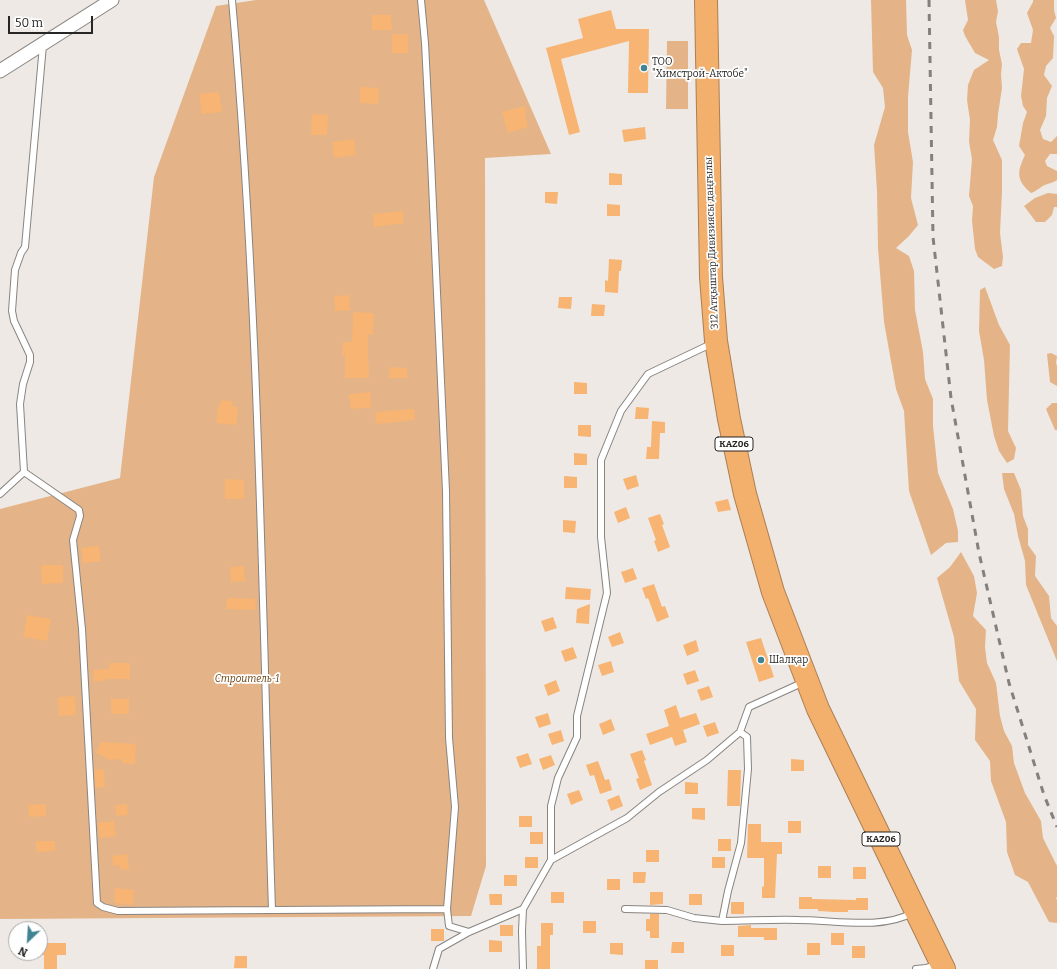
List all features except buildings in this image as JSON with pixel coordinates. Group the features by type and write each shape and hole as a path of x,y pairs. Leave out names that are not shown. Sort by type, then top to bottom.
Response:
{"highway":[{"name":"312 Атқыштар Дивизиясы даңғылы","path":"706,0 712,277 716,341 729,419 745,494 773,592 830,736 943,966"}],"street":[{"path":"0,71 112,0"}],"lane":[{"path":"232,0 242,107 254,316 272,910"},
{"path":"421,0 431,160 445,483 449,738 455,807 447,909 449,926 469,932"},
{"path":"24,472 20,404 23,384 30,362 30,355 14,321 12,311 16,270 21,253 25,247 43,44"},
{"path":"523,969 523,909 551,860 551,806 558,778 577,737 577,716 607,593 601,537 601,460 621,411 648,374 716,341"},
{"path":"24,472 79,510 80,516 73,540 82,629 96,903 103,907 118,910 447,909"},
{"path":"0,494 24,472"},
{"path":"551,860 626,818 659,792 707,760 740,732 749,707 807,681"},
{"path":"722,921 728,891 741,843 746,805 748,769 747,737 740,732"},
{"path":"433,969 439,949 469,932 523,909"},
{"path":"625,909 668,910 694,918 722,921 800,920 865,923 885,922 916,912"},
{"path":"916,969 943,966"}],"green space":[{"name":"Строитель-1","path":"256,0 484,0 551,154 485,158 486,866 471,916 0,919 0,509 120,478 154,177 216,6"},
{"path":"871,0 906,0 907,35 912,50 908,97 908,132 913,162 911,198 918,225 896,248 909,256 914,271 915,310 923,352 925,379 933,399 933,426 938,473 953,509 958,531 958,542 946,543 931,555 909,491 904,411 896,389 884,322 878,248 877,191 874,145 885,107 883,88 873,72"},
{"path":"965,0 996,0 998,11 996,22 1002,64 1002,88 997,127 993,140 1002,160 1000,233 1003,257 1002,266 994,269 978,257 975,249 972,221 973,206 969,196 972,159 969,142 970,120 967,100 968,85 974,70 989,60 975,53 965,36 963,30 968,20"},
{"path":"1033,0 1054,0 1056,18 1050,28 1054,36 1053,58 1046,66 1044,75 1052,86 1047,98 1046,116 1040,130 1043,139 1051,142 1057,136 1057,154 1050,154 1045,161 1047,166 1057,171 1057,180 1031,193 1020,180 1019,176 1020,166 1025,155 1019,146 1023,123 1027,112 1023,106 1021,96 1024,69 1017,49 1021,43 1031,43 1033,30 1027,13"},
{"path":"667,41 688,41 688,109 666,109"},
{"path":"1048,193 1057,194 1057,207 1054,207 1052,215 1045,222 1036,222 1024,206 1035,198"},
{"path":"985,287 999,325 1010,345 1008,431 1016,448 1014,459 1007,463 999,451 994,436 987,400 984,360 979,331 980,290"},
{"path":"1051,353 1057,356 1057,386 1050,382 1047,354"},
{"path":"1052,403 1057,403 1057,430 1055,430 1046,409"},
{"path":"1002,473 1014,473 1021,490 1023,516 1028,529 1028,545 1036,556 1035,576 1049,596 1051,618 1057,626 1057,661 1026,585 1025,561 1014,514 1004,489"},
{"path":"961,552 974,576 977,593 973,616 986,630 985,647 987,663 996,683 1000,716 1004,731 1012,746 1014,763 1025,793 1041,821 1043,838 1057,866 1057,923 1049,922 1028,882 1015,875 1007,852 1006,822 991,781 990,761 975,740 976,709 959,681 954,637 937,578 950,567"}],"railway":[{"path":"929,0 933,237 951,398 979,553 1009,683 1044,795 1057,827"}],"place":[{"name":"ТОО \"Химстрой-Актобе\"","path":"644,68"},
{"name":"Шалқар","path":"761,660"}]}
